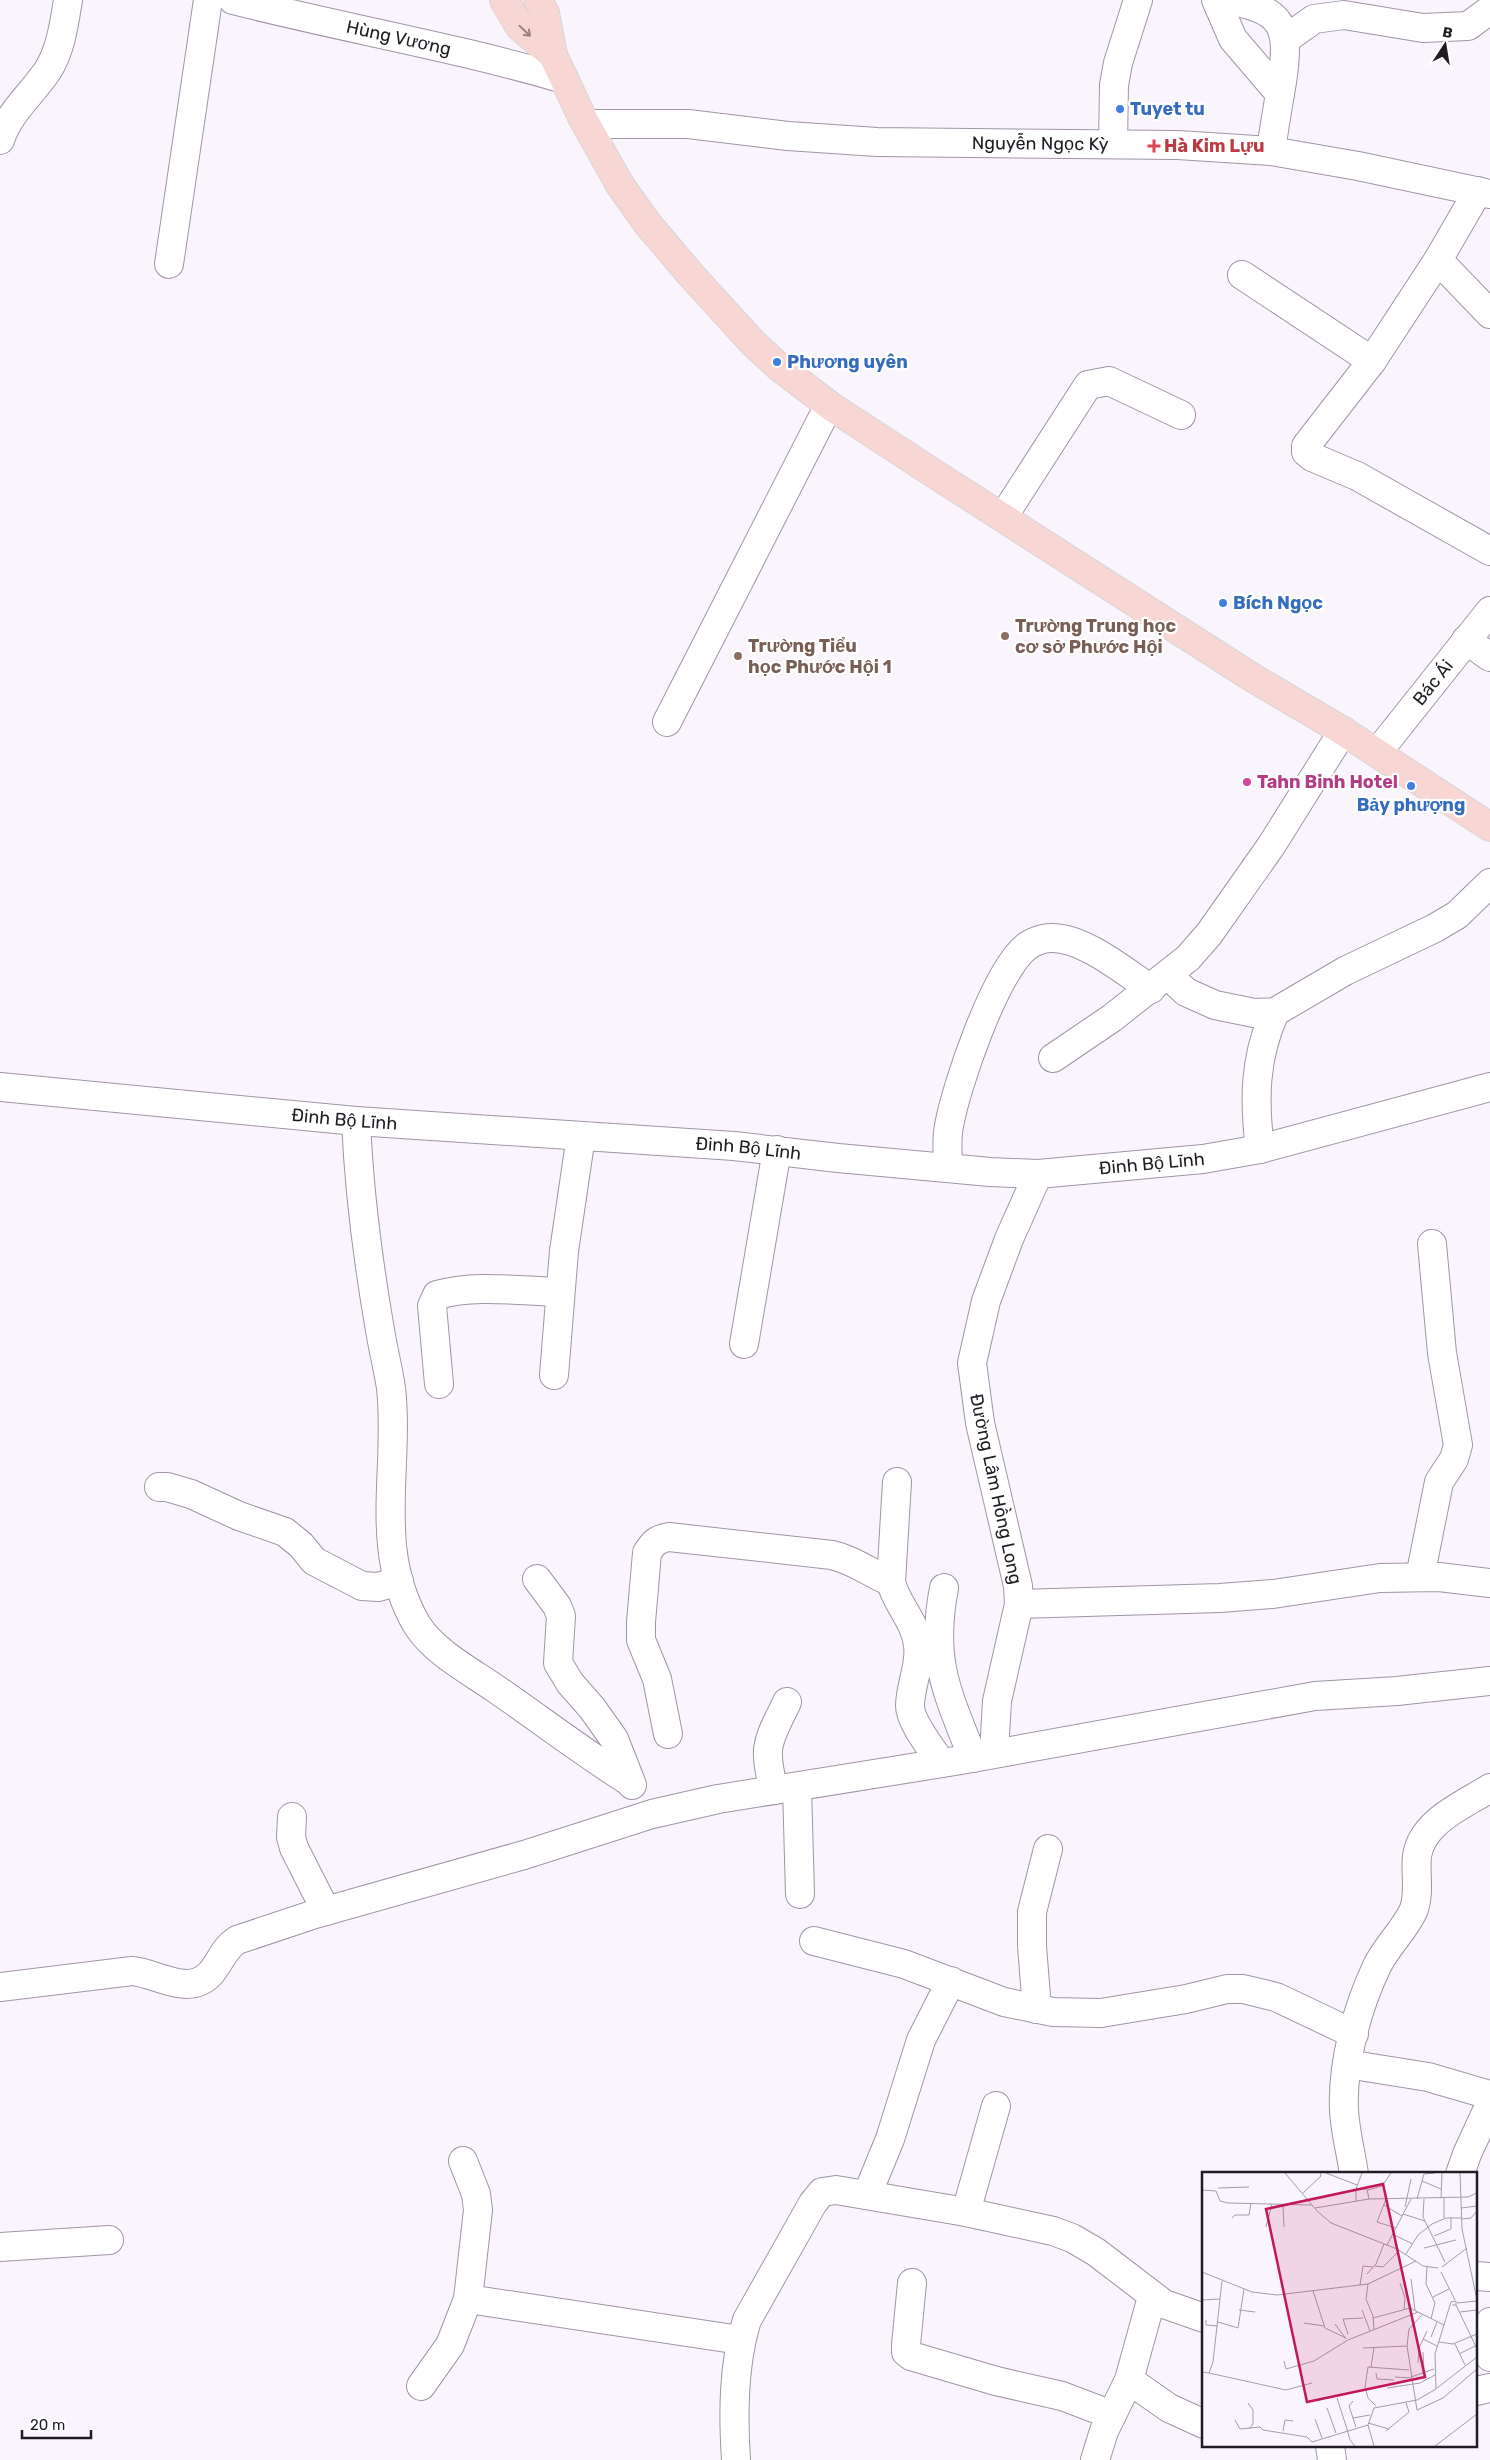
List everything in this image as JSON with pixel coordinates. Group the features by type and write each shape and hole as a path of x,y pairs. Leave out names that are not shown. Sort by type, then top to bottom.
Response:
{"main road":[{"path":"504,0 520,27 559,67"},
{"path":"538,0 545,13 559,67 608,166 633,204 691,276 772,360 829,405 1253,678 1343,732 1490,827"}],"street":[{"path":"0,140 9,119 53,60 61,39 68,0"},
{"path":"170,264 208,0"},
{"name":"Hùng Vương","path":"234,0 329,24 501,60 559,67"},
{"path":"1113,144 1114,86 1118,63 1138,0"},
{"path":"1216,0 1233,39 1280,94"},
{"path":"1226,0 1267,12 1278,22 1286,39 1286,54 1270,151"},
{"path":"1286,39 1314,19 1344,15 1432,28 1468,26 1490,10"},
{"name":"Nguyễn Ngọc Kỳ","path":"587,124 688,124 788,136 876,142 1178,145 1270,151 1358,166 1484,192"},
{"path":"1484,192 1372,361 1306,446 1306,452 1312,457 1357,476 1490,551"},
{"path":"1438,260 1490,314"},
{"path":"1242,275 1372,361"},
{"path":"1003,517 1088,385 1109,382 1181,415"},
{"path":"667,722 829,405"},
{"name":"Bác Ái","path":"1376,753 1490,611"},
{"path":"1466,640 1490,657"},
{"path":"1053,1058 1160,982 1188,958 1227,910 1271,846 1343,732"},
{"path":"948,1168 949,1126 963,1072 986,1013 1006,973 1026,946 1051,938 1069,942 1215,1005 1254,1013 1275,1012 1345,971 1435,928 1457,915 1490,883"},
{"path":"1260,1149 1256,1116 1256,1075 1265,1034 1275,1012"},
{"name":"Đinh Bộ Lĩnh","path":"0,1087 356,1121 777,1150 948,1168 1038,1174 1202,1159 1260,1149 1490,1087"},
{"path":"356,1121 362,1211 380,1331 391,1386 394,1429 390,1532 394,1563 399,1581 418,1626 429,1639 572,1745 630,1782"},
{"path":"554,1374 559,1292 581,1136"},
{"path":"744,1344 777,1150"},
{"name":"Đường Lâm Hồng Long","path":"984,1756 1019,1604 1012,1553 980,1424 975,1398 972,1363 986,1301 1009,1239 1038,1174"},
{"path":"1420,1577 1439,1482 1454,1459 1458,1446 1442,1353 1432,1244"},
{"path":"439,1384 432,1306 437,1295 450,1291 476,1289 559,1292"},
{"path":"897,1482 891,1582 893,1591 910,1618 918,1644 919,1658 910,1706 911,1714 941,1763"},
{"path":"159,1487 167,1487 191,1494 239,1516 285,1532 301,1545 314,1561 362,1586 378,1587 399,1581"},
{"path":"668,1734 657,1678 642,1640 642,1606 647,1553 653,1544 660,1539 669,1538 832,1555 853,1561 870,1573 891,1582"},
{"path":"1019,1604 1220,1598 1273,1594 1380,1578 1439,1576 1490,1583"},
{"path":"537,1579 557,1606 561,1616 558,1663 570,1683 614,1739 630,1782 652,1814"},
{"path":"944,1588 938,1619 941,1672 984,1756"},
{"path":"0,1987 132,1971 150,1974 174,1983 189,1984 200,1981 211,1973 228,1946 237,1940 326,1911 524,1855 652,1814 785,1788 984,1756 1315,1696 1397,1692 1490,1681"},
{"path":"787,1702 769,1740 766,1752 785,1788 800,1894"},
{"path":"1354,2172 1344,2110 1347,2064 1354,2034 1377,1966 1414,1910 1417,1856 1424,1836 1444,1817 1490,1788"},
{"path":"292,1817 291,1837 294,1848 326,1911"},
{"path":"1038,2010 1031,1920 1048,1849"},
{"path":"814,1941 904,1964 995,1998 1038,2010 1076,2014 1101,2013 1186,1999 1227,1989 1243,1989 1276,1997 1354,2034"},
{"path":"867,2195 890,2139 921,2040 951,1981"},
{"path":"1347,2064 1428,2077 1490,2095"},
{"path":"1461,2172 1490,2104"},
{"path":"966,2212 996,2106"},
{"path":"421,2386 450,2345 468,2299 478,2210 476,2194 464,2161"},
{"path":"736,2460 737,2372 740,2340 758,2299 822,2192 836,2190 867,2195 966,2212 1053,2231 1072,2238 1114,2264 1152,2297 1179,2311 1202,2317"},
{"path":"0,2247 109,2240"},
{"path":"912,2283 906,2345 906,2352 911,2356 996,2381 1062,2396 1112,2415"},
{"path":"1095,2460 1104,2431 1129,2380 1152,2297"},
{"path":"468,2299 740,2340"},
{"path":"1490,2322 1490,2357"},
{"path":"1129,2380 1169,2408 1202,2423"}],"place":[{"name":"Tuyet tu","path":"1120,109"},
{"name":"Hà Kim Lựu","path":"1154,146"},
{"name":"Phương uyên","path":"777,362"},
{"name":"Bích Ngọc","path":"1223,603"},
{"name":"Trường Trung học cơ sở Phước Hội","path":"1005,636"},
{"name":"Trường Tiểu học Phước Hội 1","path":"738,656"},
{"name":"Tahn Binh Hotel","path":"1247,782"},
{"name":"Bảy phượng","path":"1411,786"}]}
